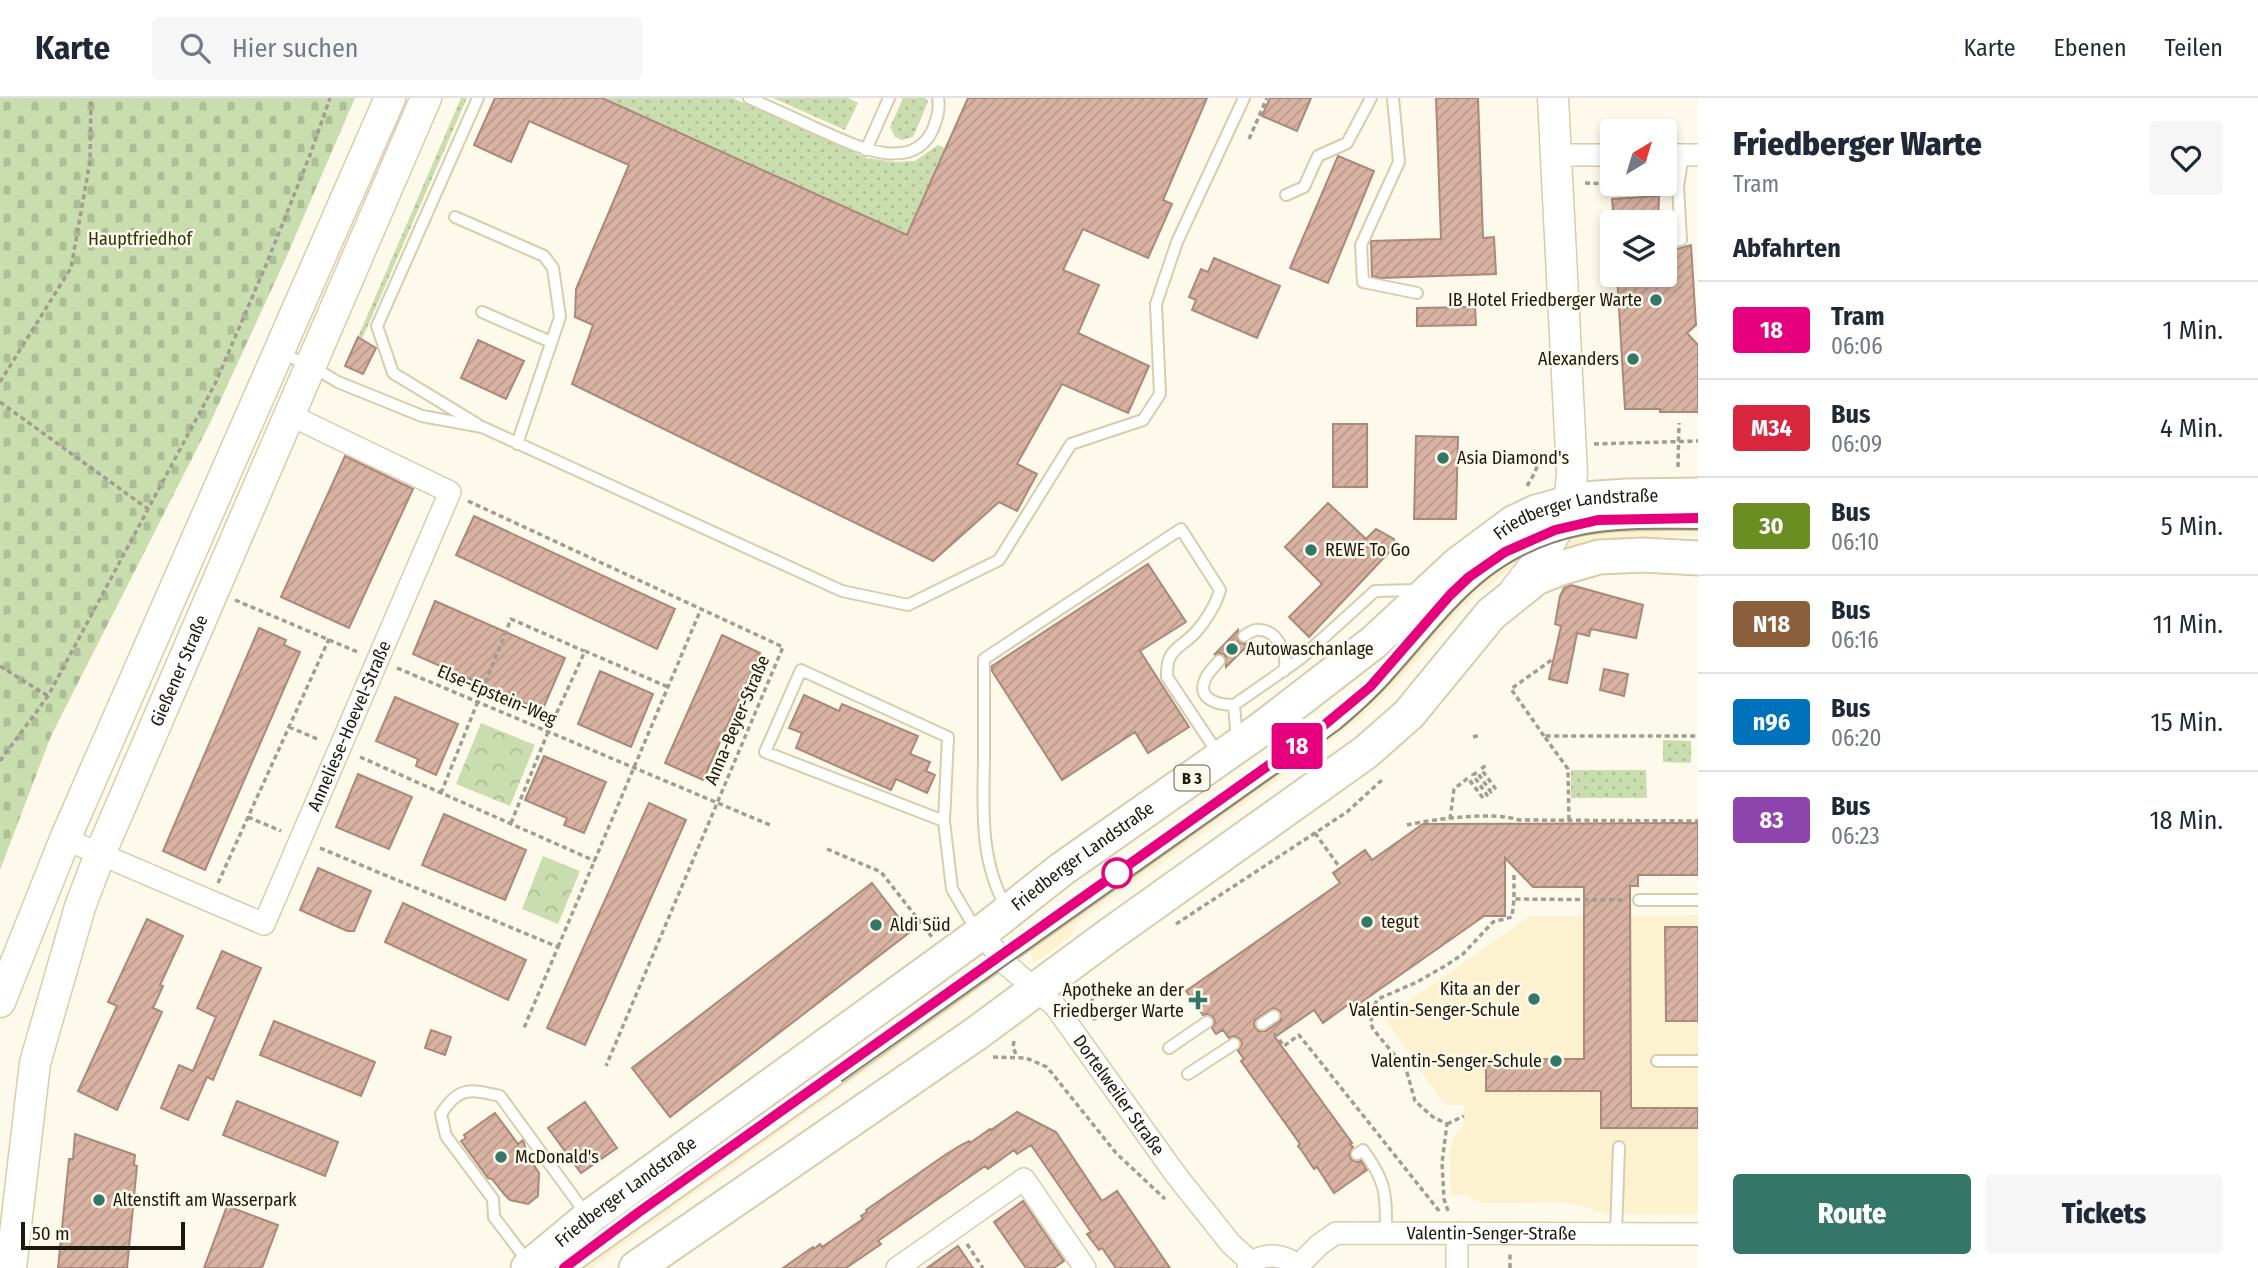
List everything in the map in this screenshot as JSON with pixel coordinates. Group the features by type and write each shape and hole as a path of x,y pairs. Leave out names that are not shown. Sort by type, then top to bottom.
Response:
{"main road":[{"name":"Gießener Straße","path":"0,1002 65,838 390,98"},
{"name":"Gießener Straße","path":"11,1268 12,1179 35,1063 80,907 100,854 426,98"},
{"path":"1508,599 1535,565 1551,538 1568,502 1572,473 1553,98"},
{"name":"Friedberger Landstraße","path":"529,1267 589,1218 981,933 1062,869 1230,752 1374,642 1458,564 1513,523 1568,502 1627,496 1698,495"},
{"path":"636,1268 897,1089 1391,732 1426,696 1491,614 1535,578 1583,561 1606,557 1643,555 1698,558"}],"street":[{"path":"1556,155 1600,155"},
{"path":"290,415 450,492"},
{"name":"Anneliese-Hoevel-Straße","path":"65,838 264,924 450,492"},
{"name":"Dortelweiler Straße","path":"981,933 1004,961 1055,1006 1176,1175 1250,1265"},
{"path":"897,1268 1024,1179 1085,1268"},
{"name":"Valentin-Senger-Straße","path":"1299,1267 1319,1245 1336,1233 1698,1234"},
{"path":"1457,1233 1457,1268"},
{"path":"1250,1265 1265,1256 1287,1258 1299,1267"}],"lane":[{"path":"478,98 377,326 393,373 482,427 517,444 842,591 908,605 999,560 1071,444 1143,420 1160,394 1156,304 1177,242 1244,98"},
{"path":"749,98 866,150 890,154 906,152 921,145 930,136 939,115 938,98"},
{"path":"866,150 889,98"},
{"path":"1286,195 1304,187 1318,156 1347,143 1371,98"},
{"path":"1393,98 1399,162 1361,245 1363,282 1417,293"},
{"path":"1677,241 1681,240 1678,187 1682,154"},
{"path":"455,217 544,256 552,268 559,317 517,444"},
{"path":"482,312 551,342"},
{"path":"277,351 338,382 422,416 482,427"},
{"name":"Friedberger Landstraße","path":"572,1268 1321,736 1374,690 1443,610 1474,582 1508,557 1551,538 1584,529 1620,524 1698,524"},
{"path":"1008,911 987,859 983,829 984,659 1181,529 1220,590 1217,601 1195,633 1172,651 1166,666 1167,677 1230,752"},
{"path":"1219,660 1204,680 1204,691 1209,700 1219,705 1234,705 1300,659 1375,591 1431,590"},
{"path":"1244,636 1257,629 1266,631 1284,650 1287,661 1284,671"},
{"path":"944,821 765,752 801,670 948,737 944,821 952,889 981,933"},
{"path":"1230,752 1234,705"},
{"path":"1639,900 1698,900"},
{"path":"1169,1048 1208,1021"},
{"path":"1188,1074 1234,1044"},
{"path":"1657,1061 1698,1061"},
{"path":"529,1267 494,1217 493,1199 446,1136 441,1114 450,1100 470,1090 499,1096 589,1218"},
{"path":"1616,1234 1619,1147"},
{"path":"1357,1154 1363,1150 1376,1168 1384,1186 1386,1233"}],"path":[{"path":"0,382 71,268 90,161 91,98"},
{"path":"0,761 48,695 215,384 291,204 330,98"},
{"path":"1249,139 1267,98"},
{"path":"1585,183 1678,187"},
{"path":"0,402 148,509"},
{"path":"1678,467 1679,423"},
{"path":"1589,444 1698,442"},
{"name":"Anna-Beyer-Straße","path":"450,492 783,647 606,1066"},
{"name":"Else-Epstein-Weg","path":"214,591 770,825"},
{"path":"524,1028 701,609"},
{"path":"440,793 511,619 668,687"},
{"path":"209,900 329,639"},
{"path":"511,824 548,732 585,651"},
{"path":"1553,659 1511,689 1568,769 1569,820"},
{"path":"0,666 48,695"},
{"path":"289,727 595,861"},
{"path":"1473,737 1481,735"},
{"path":"1544,736 1698,736"},
{"path":"1450,820 1454,789 1468,778 1483,798 1487,795 1473,775 1477,772 1491,792 1495,788 1481,769 1486,765"},
{"path":"1168,929 1348,811 1384,779"},
{"path":"1407,825 1432,819 1505,815 1517,822 1698,821"},
{"path":"248,817 558,947"},
{"path":"1315,833 1338,865"},
{"path":"827,849 881,872 936,942"},
{"path":"1447,1124 1433,1117 1415,1101 1406,1069 1373,1029 1372,1009 1378,999 1418,982 1454,960 1493,922 1512,917 1514,875"},
{"path":"1514,899 1639,900"},
{"path":"1267,1021 1284,1046 1299,1035 1457,1233"},
{"path":"1014,1035 1013,1047 1018,1057"},
{"path":"984,1057 1026,1058 1047,1067 1116,1153 1167,1200"},
{"path":"1447,1124 1464,1116"},
{"path":"1447,1124 1442,1153 1443,1188 1448,1212 1457,1233"},
{"path":"956,1228 983,1268"},
{"path":"1510,1262 1510,1268"}],"shaded area":[{"path":"1698,513 1698,536 1623,538 1562,553 1580,518 1621,514"},
{"path":"1545,524 1514,566 1483,591 1481,589 1399,681 1362,717 1320,750 1078,922 1069,938 1033,964 1031,951 1035,925 1314,728 1363,684 1419,621 1493,552"},
{"name":"Valentin-Senger-Schule","path":"1698,915 1698,1214 1607,1214 1566,1202 1481,1203 1464,1195 1451,1195 1449,1154 1455,1135 1464,1125 1464,1105 1445,1105 1384,1018 1530,916"},
{"path":"977,973 996,977 591,1268 555,1268 657,1190 945,987 944,985"}],"green space":[{"name":"Hauptfriedhof","path":"0,98 355,98 211,421 51,736 0,870"},
{"path":"461,98 467,98 362,339 358,337"},
{"path":"602,98 733,98 867,158 895,162 915,161 938,145 945,148 907,235"},
{"path":"773,98 848,98 858,103 845,130"},
{"path":"903,98 926,98 928,102 913,137 902,140 895,137 890,127"},
{"path":"481,723 535,745 510,806 456,784"},
{"path":"1663,740 1691,741 1691,763 1663,762"},
{"path":"1571,770 1646,770 1647,798 1571,798"},
{"path":"543,856 580,871 558,924 522,909"}],"building":[{"path":"495,98 602,98 907,235 968,98 1207,98 1163,200 1172,204 1148,258 1083,229 1063,270 1099,285 1078,333 1149,366 1128,413 1062,384 1017,464 1037,474 1017,511 999,502 933,561 572,384 593,325 575,317 576,289 629,165 529,121 511,162 474,145"},
{"path":"1270,98 1311,98 1297,131 1262,116"},
{"path":"1436,98 1478,98 1483,238 1494,237 1496,274 1380,278 1372,276 1371,241 1441,239"},
{"path":"1338,156 1374,171 1328,283 1290,268"},
{"path":"1659,196 1658,210 1613,210 1612,199"},
{"name":"IB Hotel Friedberger Warte","path":"1691,245 1696,325 1687,333 1698,345 1698,412 1625,409 1618,287 1677,287 1677,249"},
{"path":"1214,258 1280,286 1257,338 1192,310 1196,300 1189,297 1201,269 1208,272"},
{"path":"1475,307 1476,325 1417,326 1417,308"},
{"path":"358,337 376,348 363,374 345,366"},
{"path":"478,340 524,361 506,399 461,378"},
{"path":"1333,424 1367,424 1367,487 1333,487"},
{"path":"1416,436 1458,437 1456,519 1414,519"},
{"path":"345,456 413,489 349,628 281,597"},
{"path":"1328,503 1366,539 1376,529 1394,539 1394,547 1309,637 1289,617 1322,584 1285,547"},
{"path":"474,516 675,609 657,649 456,555"},
{"path":"1148,564 1186,622 1140,651 1189,727 1148,753 1135,732 1062,780 992,671 992,666"},
{"path":"1571,585 1643,605 1636,638 1591,629 1589,636 1577,633 1567,683 1549,679 1561,626 1555,624 1560,596 1564,588"},
{"path":"435,601 565,658 542,711 413,654"},
{"path":"259,628 286,640 284,645 300,652 205,870 163,851"},
{"name":"Autowaschanlage","path":"1238,630 1238,641 1250,643 1226,667 1225,655 1214,655"},
{"path":"722,635 760,653 703,780 665,763"},
{"path":"1604,669 1628,674 1624,696 1600,690"},
{"path":"600,671 653,694 631,747 578,724"},
{"path":"804,695 839,711 842,704 918,736 910,754 930,762 926,771 935,775 927,793 896,779 891,790 796,748 802,733 789,728"},
{"path":"395,697 458,724 436,775 416,766 418,759 376,741"},
{"path":"544,756 606,782 584,833 564,825 567,818 525,800"},
{"path":"358,774 412,797 389,849 336,827"},
{"path":"649,803 686,820 585,1045 547,1028"},
{"path":"444,814 526,850 505,900 422,865"},
{"path":"1698,823 1698,875 1638,875 1638,886 1630,886 1631,1108 1698,1108 1698,1128 1601,1128 1601,1091 1486,1091 1486,1059 1584,1059 1584,887 1533,887 1505,858 1505,916 1484,916 1353,1008 1349,1004 1323,1023 1314,1010 1275,1037 1352,1143 1349,1154 1351,1159 1361,1161 1367,1170 1334,1193 1317,1167 1314,1169 1298,1146 1300,1144 1241,1061 1244,1059 1238,1051 1242,1044 1240,1039 1234,1036 1229,1038 1223,1030 1216,1034 1212,1028 1215,1022 1213,1017 1203,1015 1186,991 1340,883 1333,873 1365,850 1372,860 1423,824","holes":["1273,1008 1280,1011 1281,1020 1266,1031 1258,1031 1254,1025 1255,1020"]},
{"path":"318,868 371,891 354,931 347,931 300,910"},
{"path":"872,883 910,932 670,1117 632,1068"},
{"path":"403,903 526,960 508,1000 385,942"},
{"path":"147,919 183,936 160,985 163,986 153,1008 162,1012 117,1110 78,1091 117,1006 108,1002"},
{"path":"1665,927 1698,927 1698,1021 1666,1021"},
{"path":"222,951 261,968 213,1080 207,1077 188,1120 161,1108 179,1065 193,1071 216,1017 197,1008"},
{"path":"274,1021 375,1062 361,1096 260,1055"},
{"path":"431,1030 451,1037 445,1055 425,1048"},
{"path":"237,1101 338,1142 325,1176 223,1135"},
{"path":"585,1102 617,1148 581,1173 548,1128"},
{"path":"1017,1112 1056,1132 1102,1201 1117,1191 1170,1268 1116,1268 1102,1248 1099,1250 1087,1234 1091,1232 1031,1145 1017,1154 1014,1150 988,1169 985,1166 878,1241 881,1244 846,1268 783,1268 813,1247 814,1249 820,1244 822,1247 863,1219 861,1216 866,1210 945,1155 969,1141 970,1143"},
{"name":"McDonald's","path":"495,1113 518,1144 523,1140 528,1156 539,1173 538,1196 528,1204 510,1200 492,1179 488,1178 461,1141 466,1138 464,1135"},
{"name":"Altenstift am Wasserpark","path":"75,1134 135,1155 134,1165 137,1166 127,1268 58,1268 69,1159 73,1159"},
{"path":"1023,1201 1064,1261 1054,1268 1026,1268 994,1222"},
{"path":"227,1206 278,1225 262,1268 204,1268"},
{"path":"958,1246 973,1268 927,1268"}],"tram line":[{"path":"564,1268 616,1228 1317,731 1370,686 1450,595 1505,552 1555,530 1599,520 1698,518"},
{"name":"18","path":"564,1268 616,1228 1317,731 1370,687 1450,595 1469,577 1505,552 1555,530 1598,520 1698,518"},
{"path":"842,1081 1340,729 1381,691 1456,607 1476,587 1499,570 1552,543 1586,534 1628,529 1698,529"}],"place":[{"name":"IB Hotel Friedberger Warte","path":"1656,300"},
{"name":"Alexanders","path":"1633,359"},
{"name":"Asia Diamond's","path":"1443,458"},
{"name":"REWE To Go","path":"1311,550"},
{"name":"Autowaschanlage","path":"1232,649"},
{"name":"tegut","path":"1367,922"},
{"name":"Aldi Süd","path":"876,925"},
{"name":"Kita an der Valentin-Senger-Schule","path":"1534,999"},
{"name":"Apotheke an der Friedberger Warte","path":"1198,1000"},
{"name":"Valentin-Senger-Schule","path":"1556,1061"},
{"name":"McDonald's","path":"501,1157"},
{"name":"Altenstift am Wasserpark","path":"99,1200"}]}
